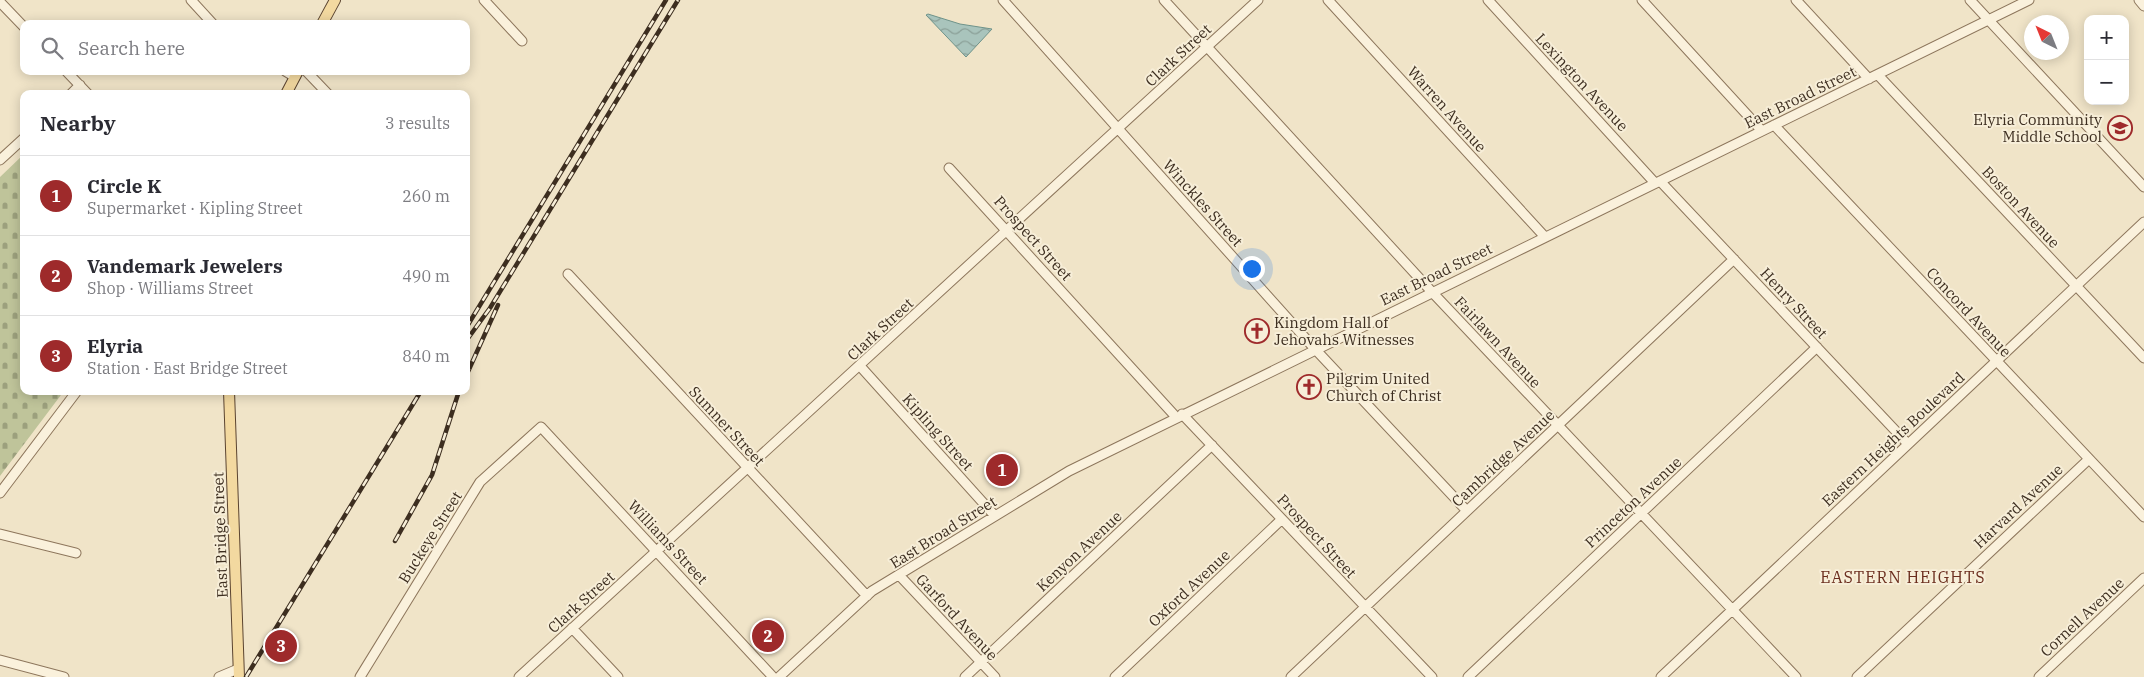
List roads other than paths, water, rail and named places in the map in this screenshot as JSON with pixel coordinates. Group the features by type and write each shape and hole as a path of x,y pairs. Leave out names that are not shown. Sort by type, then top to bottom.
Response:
{"main road":[{"path":"324,20 335,0"},
{"path":"288,90 296,75"},
{"name":"East Bridge Street","path":"229,395 239,673"}],"street":[{"path":"192,0 210,20"},
{"path":"484,0 522,41"},
{"name":"Winckles Street","path":"1003,0 1315,349 1467,511"},
{"name":"Fairlawn Avenue","path":"1164,0 1432,292 1796,677"},
{"name":"Clark Street","path":"519,677 1258,0"},
{"name":"Warren Avenue","path":"1328,0 1545,237"},
{"name":"Lexington Avenue","path":"1488,0 1658,182"},
{"path":"1642,0 1762,131"},
{"path":"1796,0 1869,79"},
{"path":"1970,0 2144,187"},
{"name":"East Broad Street","path":"779,677 867,596 1069,470 2029,0"},
{"path":"2139,0 2144,6"},
{"path":"0,2 20,22"},
{"path":"70,75 84,90"},
{"path":"310,75 324,90"},
{"name":"Boston Avenue","path":"1878,75 2144,358"},
{"path":"75,90 80,85"},
{"name":"Concord Avenue","path":"1774,125 2144,517"},
{"path":"0,160 20,142"},
{"name":"Prospect Street","path":"949,168 1179,415 1212,445 1432,677"},
{"name":"Henry Street","path":"1658,182 1734,259 1908,444"},
{"name":"Eastern Heights Boulevard","path":"1661,677 2144,222"},
{"name":"Cambridge Avenue","path":"1291,677 1734,259"},
{"name":"Sumner Street","path":"568,274 867,596"},
{"name":"Princeton Avenue","path":"1468,677 1817,347"},
{"name":"Kipling Street","path":"860,366 995,516"},
{"path":"0,492 74,395"},
{"name":"Williams Street","path":"541,427 658,550 773,677"},
{"name":"Buckeye Street","path":"360,677 480,482 541,427"},
{"name":"Kenyon Avenue","path":"965,677 1212,445"},
{"name":"Harvard Avenue","path":"1857,677 2088,459"},
{"name":"Oxford Avenue","path":"1115,677 1282,519"},
{"path":"0,534 76,553"},
{"name":"Garford Avenue","path":"898,575 994,677"},
{"name":"Cornell Avenue","path":"2039,677 2144,578"},
{"path":"572,628 618,677"},
{"path":"0,660 43,674 64,677"},
{"path":"219,677 239,673"}],"water":[{"path":"926,15 960,24 992,29 966,57"}],"railway":[{"path":"470,321 666,0"},
{"path":"470,336 490,308 678,0"},
{"path":"470,367 498,305"},
{"path":"246,677 419,395"},
{"path":"395,541 432,475 458,395"}],"place":[{"name":"Elyria Community Middle School","path":"2120,128"},
{"name":"Kingdom Hall of Jehovahs Witnesses","path":"1257,331"},
{"name":"Pilgrim United Church of Christ","path":"1309,387"},
{"name":"Circle K","path":"1002,470"},
{"name":"Vandemark Jewelers","path":"768,636"},
{"name":"Elyria","path":"281,646"}],"district":[{"name":"EASTERN HEIGHTS","path":"1903,577"}]}
